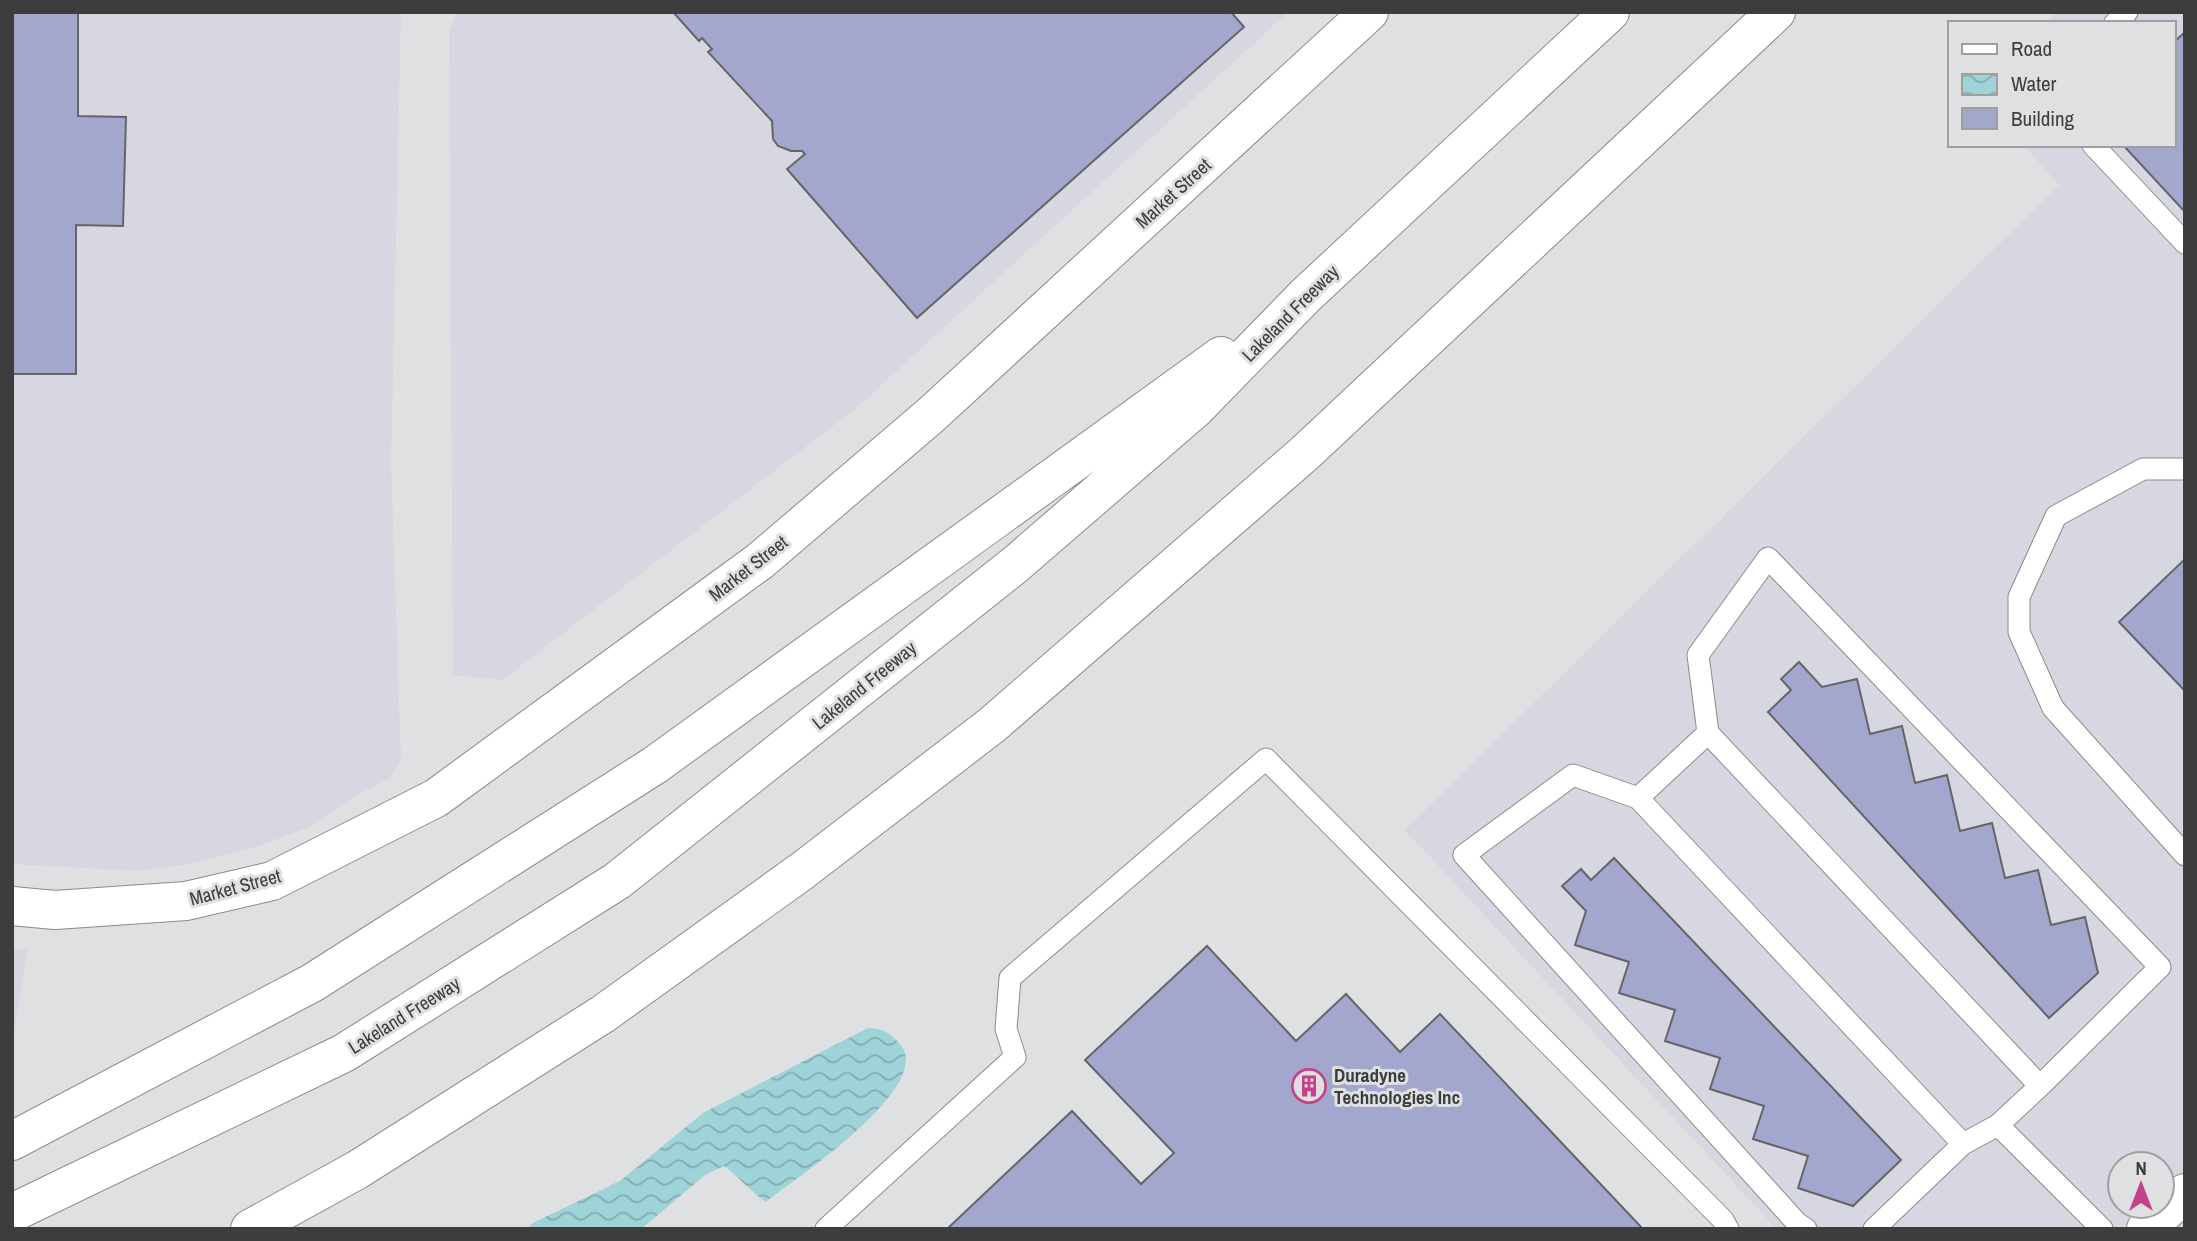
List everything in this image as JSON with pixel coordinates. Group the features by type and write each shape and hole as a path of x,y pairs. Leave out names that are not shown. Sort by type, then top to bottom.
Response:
{"main road":[{"name":"Market Street","path":"12,906 55,910 186,901 272,881 436,798 761,561 931,415 1369,12"},
{"name":"Lakeland Freeway","path":"12,1213 344,1053 617,881 1016,564 1195,409 1305,296 1610,12"},
{"path":"250,1229 357,1170 603,1014 803,871 992,724 1305,453 1776,12"},
{"path":"12,1141 312,983 655,765 1305,296"},
{"path":"2146,1229 2185,1193"}],"lane":[{"path":"2095,147 2185,243"},
{"path":"2185,469 2143,469 2056,516 2019,597 2019,632 2053,708 2185,855"},
{"path":"1874,1229 1964,1144 1998,1125 2040,1086 2160,967 1768,558 1698,655 1707,733 2040,1086"},
{"path":"1638,798 1707,733"},
{"path":"826,1229 1015,1057 1006,1029 1010,978 1266,759 1713,1210 1728,1229"},
{"path":"1806,1229 1797,1223 1464,855 1573,775 1638,798 1964,1144"},
{"path":"1998,1125 2102,1229"}],"shaded area":[{"path":"12,12 401,12 391,463 401,762 390,778 363,792 312,826 256,847 190,864 138,871 12,864"},
{"path":"457,12 1288,12 855,409 502,680 453,675 449,32"},
{"path":"2057,12 2185,12 2185,1229 1777,1229 1405,830 2059,185 2026,147 2176,147 2176,21 2047,21"},
{"path":"12,949 27,950 12,1049"}],"water":[{"path":"868,1028 886,1032 900,1044 906,1062 898,1083 881,1106 857,1130 766,1202 724,1166 705,1175 641,1229 526,1229 533,1223 620,1181 703,1113"}],"building":[{"path":"12,12 78,12 78,116 126,117 123,226 76,225 76,374 12,374"},
{"path":"673,12 1231,12 1244,27 917,318 787,169 805,154 778,146 773,139 772,121 708,52 712,49 702,38 699,41"},
{"path":"2185,32 2185,212 2125,147 2176,147 2176,40"},
{"path":"2185,559 2185,691 2119,622"},
{"path":"1799,662 1822,687 1857,679 1870,734 1902,726 1915,783 1947,775 1960,831 1992,823 2005,878 2038,870 2051,925 2085,917 2098,973 2049,1018 1768,712 1791,690 1781,679"},
{"path":"1614,858 1901,1160 1853,1206 1798,1188 1808,1156 1753,1139 1764,1106 1710,1089 1720,1058 1665,1041 1675,1010 1619,993 1629,962 1575,945 1586,911 1562,886 1581,869 1591,880"},
{"name":"Duradyne Technologies Inc","path":"1207,946 1296,1041 1346,994 1400,1052 1440,1014 1643,1229 947,1229 1072,1111 1141,1184 1174,1153 1085,1060"}],"place":[{"name":"Duradyne Technologies Inc","path":"1309,1086"}]}
